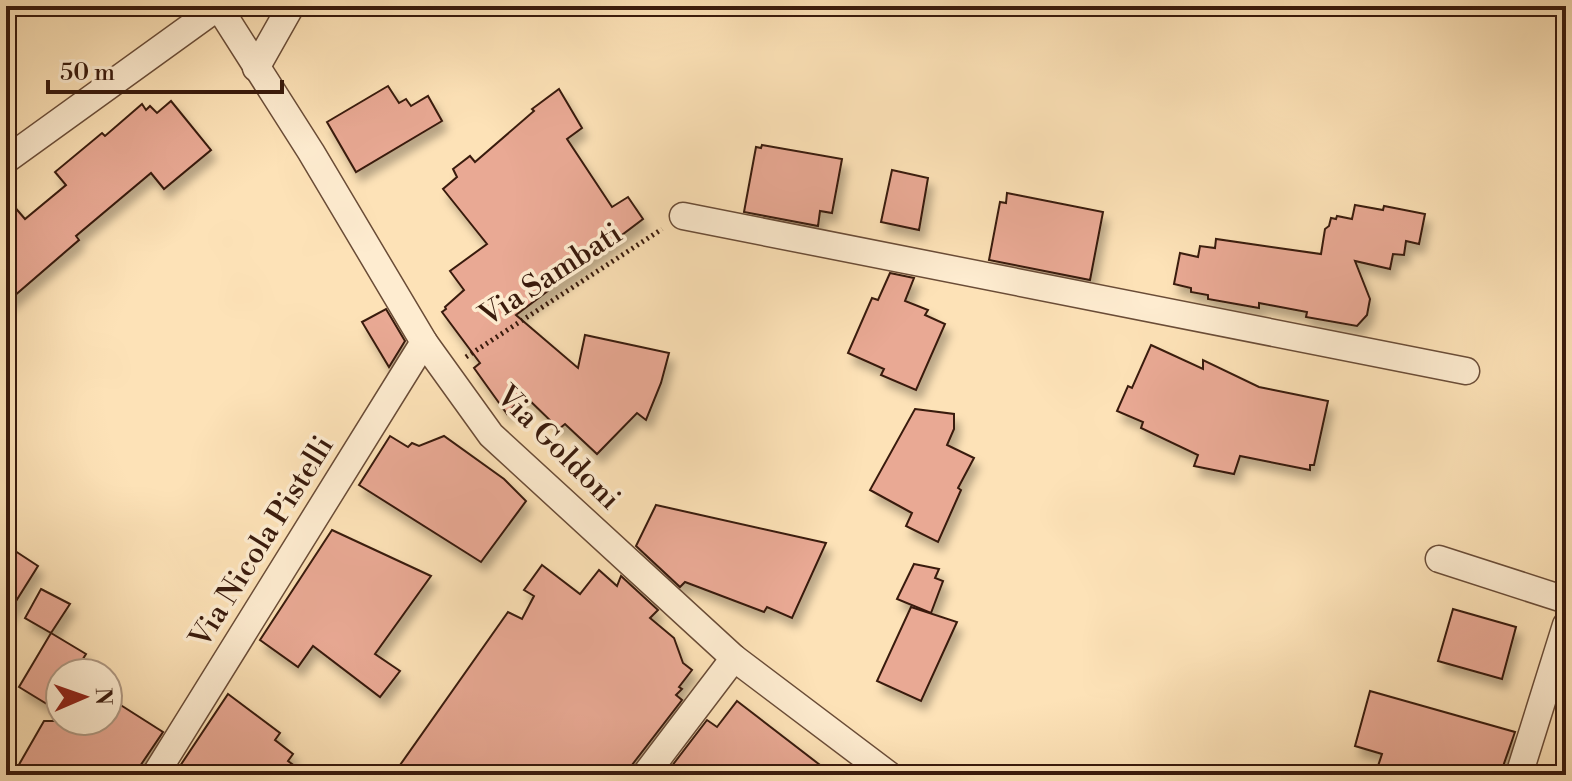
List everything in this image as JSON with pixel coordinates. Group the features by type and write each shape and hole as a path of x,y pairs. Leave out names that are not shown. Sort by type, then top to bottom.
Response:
{"street":[{"path":"6,160 218,6"},
{"name":"Via Goldoni","path":"218,6 311,152 424,342 491,435 734,658 889,775"},
{"path":"256,68 291,6"},
{"path":"683,216 1466,371"},
{"name":"Via Nicola Pistelli","path":"155,775 424,342"},
{"path":"1439,559 1566,600"},
{"path":"1519,775 1566,625"},
{"path":"645,775 734,658"}],"path":[{"name":"Via Sambati","path":"444,371 683,216"}],"building":[{"path":"388,86 399,103 406,99 411,106 428,96 442,121 356,172 327,122"},
{"path":"559,89 582,128 567,139 612,207 628,197 643,219 516,315 578,368 585,335 669,353 646,420 637,413 597,454 565,424 559,429 524,395 507,414 474,368 480,363 442,312 464,290 450,271 487,244 443,189 457,177 453,169 470,156 475,162 534,111 532,109"},
{"path":"171,101 211,150 164,189 151,173 76,236 79,240 6,303 6,197 25,219 66,185 55,172 102,133 105,136 142,104 146,110 150,106 157,113"},
{"path":"762,145 842,159 832,213 820,211 818,226 744,212 756,147 761,148"},
{"path":"892,170 928,178 919,230 881,222"},
{"path":"1007,193 1103,212 1090,280 989,260 1000,202 1006,203"},
{"path":"1355,205 1383,210 1384,206 1425,214 1419,244 1406,241 1404,255 1393,254 1390,269 1355,261 1370,299 1367,315 1357,326 1306,317 1307,312 1259,303 1259,308 1208,299 1208,295 1174,284 1180,253 1198,257 1200,246 1215,248 1216,239 1321,254 1325,229 1331,218 1352,219"},
{"path":"890,273 914,278 905,301 928,310 925,315 945,324 916,390 881,375 884,369 848,353 872,298 878,300"},
{"path":"386,309 405,341 389,367 362,322"},
{"path":"1151,345 1203,369 1203,360 1259,387 1328,401 1314,465 1310,465 1310,470 1240,456 1234,474 1194,466 1198,455 1141,428 1143,422 1117,411 1128,386 1132,388"},
{"path":"915,409 954,414 954,429 947,445 974,458 958,488 961,490 938,542 906,526 912,513 870,490"},
{"path":"390,436 408,447 412,443 419,446 444,436 504,479 526,501 481,562 359,485"},
{"path":"656,505 826,543 792,618 767,607 764,612 685,582 680,587 636,546"},
{"path":"332,530 431,576 375,654 400,671 380,697 313,646 298,667 260,640"},
{"path":"6,545 38,566 6,617"},
{"path":"914,564 939,569 935,578 943,581 931,613 897,599"},
{"path":"542,565 580,594 599,570 617,586 621,576 658,610 650,618 674,638 683,663 692,670 676,695 682,700 632,765 629,775 393,775 508,612 522,619 534,596 524,590"},
{"path":"41,589 70,604 51,633 25,618"},
{"path":"911,607 957,622 921,701 877,681"},
{"path":"1453,609 1516,627 1502,679 1438,661"},
{"path":"51,633 86,654 84,657 44,657 44,702 19,687"},
{"path":"1370,691 1515,732 1500,775 1375,775 1382,754 1355,746"},
{"path":"228,694 280,733 275,740 293,754 288,761 307,775 174,775"},
{"path":"737,701 833,775 665,775 707,720 717,727"},
{"path":"124,707 163,732 134,775 13,775 44,721 44,737 124,737"}]}
